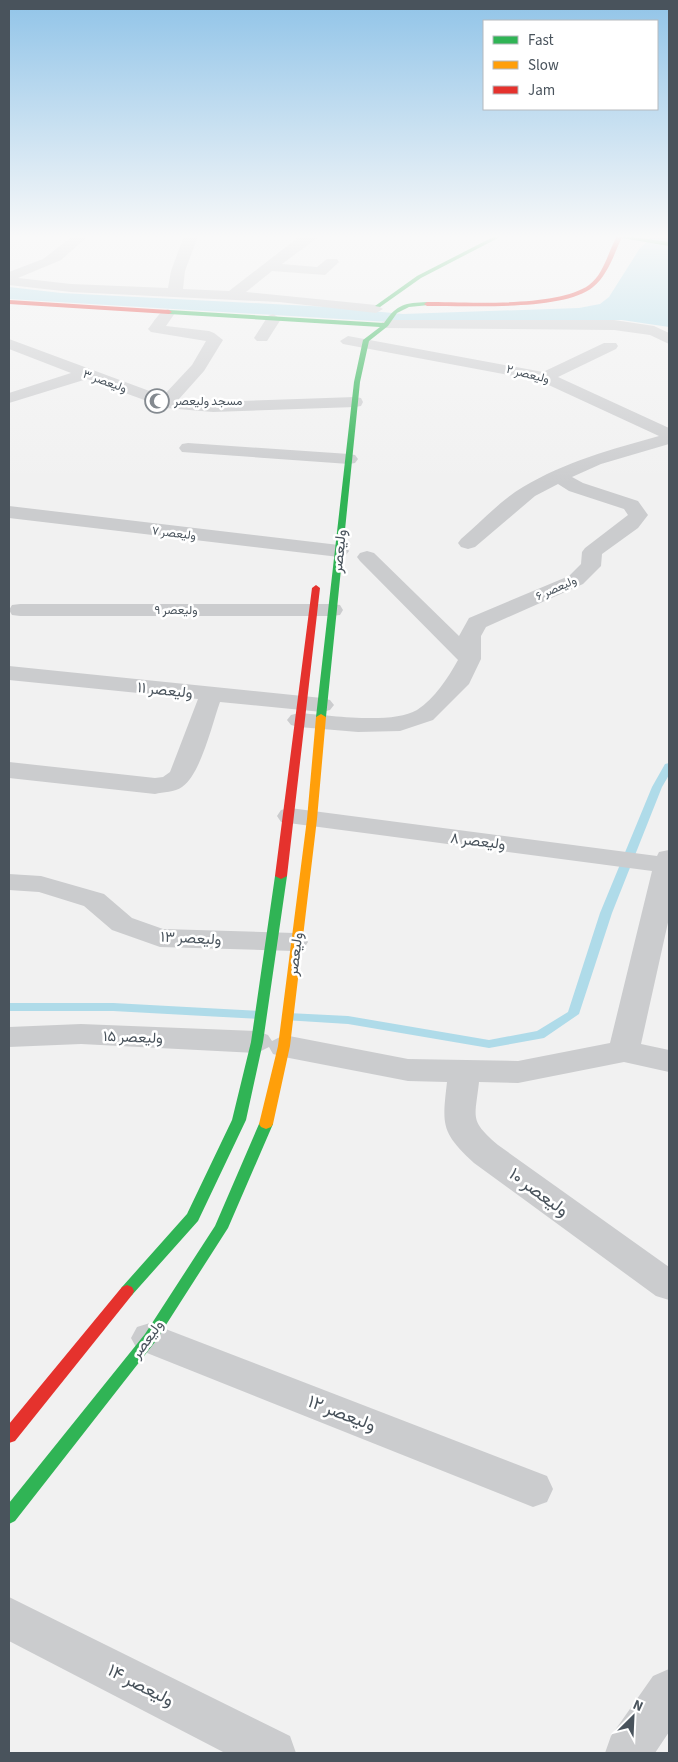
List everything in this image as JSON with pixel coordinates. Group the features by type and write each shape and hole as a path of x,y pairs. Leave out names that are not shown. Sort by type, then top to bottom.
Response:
{"main road":[{"path":"277,318 365,323 389,320"},
{"path":"348,345 369,318"},
{"path":"365,343 373,333 389,320"},
{"name":"ولیعصر","path":"9,1516 150,1338 221,1228 266,1125 271,1039 264,997 283,942 301,818 310,713 323,610 325,550 343,404 365,343"},
{"name":"ولیعصر","path":"9,1436 138,1278 193,1217 238,1120 271,1039 290,999 283,942 301,818 310,713 323,610 318,576"}],"street":[{"path":"164,318 156,328 159,330 210,336 216,340 198,368 166,403"},
{"path":"262,338 273,318"},
{"path":"389,320 614,325 654,331 669,339"},
{"name":"ولیعصر ۲","path":"348,345 365,343 545,377 669,434"},
{"name":"ولیعصر ۳","path":"9,344 166,403 214,407 343,404"},
{"path":"545,377 610,346"},
{"path":"9,398 85,374"},
{"path":"468,543 528,492 558,476 595,460 669,439"},
{"path":"188,448 337,457"},
{"name":"ولیعصر ۶","path":"310,713 358,725 400,724 424,715 457,684 470,659 470,636 478,623 576,580 591,566 592,552 631,524 638,515 631,505 576,487 558,476"},
{"name":"ولیعصر ۷","path":"10,513 325,550"},
{"path":"367,558 470,659"},
{"name":"ولیعصر ۹","path":"20,610 323,610"},
{"name":"ولیعصر ۱۱","path":"9,673 211,696 310,713"},
{"path":"9,770 155,786 171,783 181,775 211,696"},
{"name":"ولیعصر ۸","path":"301,818 603,857 663,862"},
{"path":"624,1051 663,862"},
{"name":"ولیعصر ۱۳","path":"9,882 41,884 94,900 122,924 160,938 283,942"},
{"name":"ولیعصر ۱۵","path":"9,1037 81,1034 271,1039"},
{"path":"271,1039 408,1070 518,1072 624,1051 669,1061"},
{"name":"ولیعصر ۱۰","path":"464,1071 458,1119 465,1135 486,1154 669,1286"},
{"name":"ولیعصر ۱۲","path":"150,1338 534,1488"},
{"name":"ولیعصر ۱۴","path":"9,1618 273,1753"},
{"path":"628,1753 669,1692"}],"water":[{"path":"327,318 669,318 669,327 622,320 406,323"}],"waterway":[{"path":"288,1017 348,1020 489,1044 540,1035 573,1014 606,913 657,787 669,766"},
{"path":"9,1007 113,1007 259,1015"}],"traffic: fast":[{"path":"273,318 386,325"},
{"path":"321,717 357,382 366,340 386,325 391,318"},
{"path":"127,1291 193,1217 239,1120 257,1042 281,876"},
{"path":"9,1516 150,1338 221,1228 266,1124"}],"traffic: slow":[{"path":"266,1124 284,1046 312,819 321,717"}],"traffic: jam":[{"path":"281,876 316,588"},
{"path":"9,1436 127,1291"}],"place":[{"name":"مسجد ولیعصر","path":"157,401"}]}
